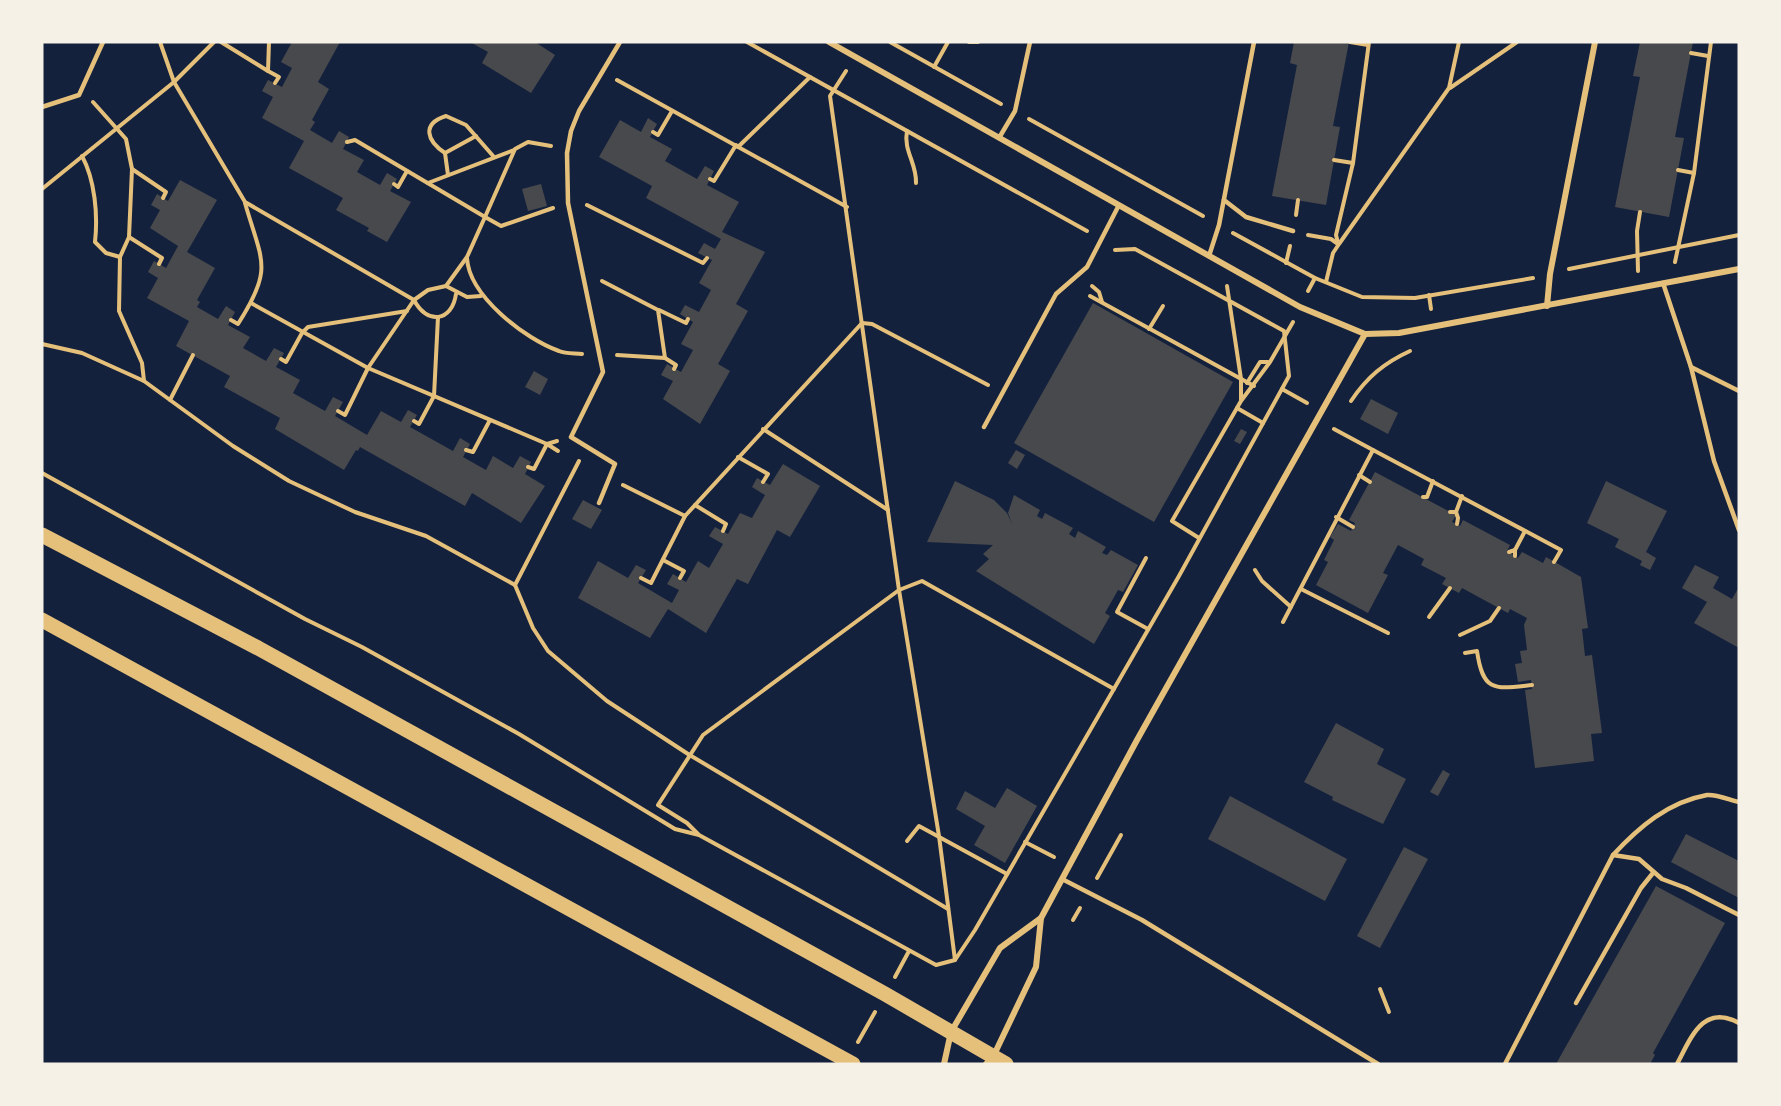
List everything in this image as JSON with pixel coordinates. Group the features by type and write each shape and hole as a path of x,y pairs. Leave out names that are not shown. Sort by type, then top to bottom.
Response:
{"main road":[{"path":"42,535 258,648 951,1032 995,1062"},
{"path":"42,620 853,1064"}],"street":[{"path":"829,42 1300,307 1365,334 1399,333 1739,269"},
{"path":"1547,306 1550,274 1595,42"},
{"path":"995,1062 1036,968 1041,918 1365,334"},
{"path":"944,1064 951,1032 986,976 1000,948 1041,918"}],"lane":[{"path":"42,107 79,95 103,42"},
{"path":"599,503 615,464 570,437 603,372 585,274 568,203 567,153 571,130 579,111 620,42"},
{"path":"999,138 1015,111 1030,42"},
{"path":"1209,256 1219,225 1254,42"},
{"path":"1224,200 1246,217 1293,231"},
{"path":"984,427 1056,294 1087,267 1119,205"},
{"path":"1663,283 1691,367 1714,461 1739,530"},
{"path":"1691,367 1739,391"},
{"path":"1505,1064 1613,855 1638,827 1664,811 1708,795 1739,802"},
{"path":"1613,855 1639,859 1653,873 1739,915"},
{"path":"1576,1003 1641,888 1653,873"},
{"path":"1062,879 1142,920 1378,1064"},
{"path":"1677,1064 1694,1031 1702,1023 1723,1017 1739,1023"}],"path":[{"path":"160,42 174,81 245,202 261,252 263,273 251,303 238,324 231,320"},
{"path":"42,189 174,81 214,42"},
{"path":"221,42 279,77 275,83"},
{"path":"268,71 269,42"},
{"path":"42,473 305,620 362,647 519,734 675,829 699,835 936,965 955,960 1114,689 1289,376 1284,331 1135,249 1110,250 1089,232 747,42"},
{"path":"890,42 1315,278 1362,297 1429,295 1550,274 1739,236"},
{"path":"934,67 948,42"},
{"path":"969,42 978,42"},
{"path":"1339,244 1336,234 1353,163 1368,43 1350,42"},
{"path":"1449,88 1459,42"},
{"path":"1326,282 1333,253 1449,88 1517,42"},
{"path":"1676,281 1676,254 1680,248 1694,173 1711,42"},
{"path":"1691,53 1708,56"},
{"path":"850,65 830,96 899,590 939,836 955,960"},
{"path":"603,72 847,207"},
{"path":"710,179 714,181 737,146 810,77"},
{"path":"79,95 90,99 126,139 132,169 129,237 120,257 119,311 142,363 144,381"},
{"path":"653,132 658,135 672,111"},
{"path":"448,175 445,153 435,146 429,136 430,126 436,119 446,116 457,118 494,158"},
{"path":"907,131 906,146 914,163 916,183"},
{"path":"445,153 476,136"},
{"path":"347,142 355,140 501,226 568,203 584,204 703,263 707,258"},
{"path":"428,183 494,158 528,142 548,145"},
{"path":"338,411 345,415 368,368 414,300 428,290 446,286 467,256 515,149"},
{"path":"82,156 90,170 97,226 94,242 106,253 120,257"},
{"path":"1334,160 1353,163"},
{"path":"132,169 166,192 163,198"},
{"path":"1678,170 1694,173"},
{"path":"394,184 398,187 407,171"},
{"path":"245,202 414,300 420,311 427,316 438,317 449,313 454,307 456,294"},
{"path":"1640,212 1636,231 1641,288"},
{"path":"1293,231 1331,239 1339,244"},
{"path":"129,237 162,258 159,264"},
{"path":"467,256 472,281 481,296 527,335 560,352 665,358 676,365 674,369"},
{"path":"585,274 686,323 688,319"},
{"path":"1307,294 1315,278"},
{"path":"446,286 456,294 467,297 481,296"},
{"path":"1429,295 1432,313"},
{"path":"1090,296 1254,386"},
{"path":"1230,301 1241,379 1241,401"},
{"path":"251,303 368,368 547,444 685,516"},
{"path":"1149,328 1163,306"},
{"path":"658,310 665,358"},
{"path":"281,359 286,362 302,333 309,327 407,311"},
{"path":"414,421 419,424 434,396 438,317"},
{"path":"1199,538 1172,521 1241,401 1254,386 1285,338 1294,319"},
{"path":"862,323 872,324 1002,392"},
{"path":"641,578 651,583 685,516 862,323"},
{"path":"42,344 82,353 144,381 233,446 289,481 354,512 426,536 515,585 533,628 548,651 607,701 688,754 949,910"},
{"path":"1345,411 1366,379 1390,360 1413,350"},
{"path":"170,400 193,355"},
{"path":"1247,383 1260,362 1268,362"},
{"path":"1282,389 1310,405"},
{"path":"1237,408 1263,423"},
{"path":"466,450 473,452 490,420"},
{"path":"763,429 888,510"},
{"path":"1334,429 1561,550 1554,562"},
{"path":"528,467 534,470 547,444 570,437"},
{"path":"515,585 586,447"},
{"path":"1282,622 1373,450"},
{"path":"738,457 768,474 763,482"},
{"path":"1359,475 1370,482"},
{"path":"1426,498 1433,481"},
{"path":"1457,524 1458,518 1453,512 1462,496"},
{"path":"695,505 726,524 723,531"},
{"path":"1336,517 1353,527"},
{"path":"1515,556 1515,550 1525,531"},
{"path":"1509,552 1515,550"},
{"path":"1146,558 1117,612 1148,629"},
{"path":"663,560 684,571 680,578"},
{"path":"1255,570 1262,581 1291,607"},
{"path":"699,835 687,823 658,805 688,754 703,735 899,590 922,581 1114,689"},
{"path":"1429,617 1450,588"},
{"path":"1301,589 1388,633"},
{"path":"1460,635 1490,621 1500,608"},
{"path":"1465,653 1477,651 1479,669 1488,684 1497,689 1532,685"},
{"path":"906,841 919,826 1007,874"},
{"path":"1025,842 1038,849"},
{"path":"901,966 909,951"},
{"path":"1380,989 1389,1012"},
{"path":"866,1028 874,1014"}],"building":[{"path":"292,42 340,42 318,82 329,89 312,120 315,122 310,130 332,143 339,131 349,137 343,149 364,160 357,172 380,185 387,173 397,179 390,191 411,202 387,242 367,231 369,228 336,210 343,198 289,168 304,141 262,118 273,97 262,91 268,80 282,87 292,68 281,62"},
{"path":"470,42 535,42 555,55 531,93 482,63 488,52"},
{"path":"1294,42 1349,42 1333,126 1340,127 1326,205 1272,196 1297,65 1290,63"},
{"path":"1640,42 1693,42 1675,137 1684,138 1669,217 1615,207 1640,77 1633,76"},
{"path":"648,118 657,124 650,137 672,149 665,161 697,179 705,166 714,171 707,185 739,202 722,232 765,252 736,304 748,311 718,364 730,371 700,424 663,399 673,381 661,375 667,364 681,372 693,350 681,344 693,322 680,314 685,305 699,312 711,290 699,283 712,260 698,253 704,243 715,249 721,239 646,198 652,186 599,157 620,120 641,132"},
{"path":"180,180 217,200 187,252 215,268 197,300 200,302 197,307 218,319 226,306 235,312 228,325 250,337 243,348 266,361 274,348 284,353 276,367 300,380 293,393 325,411 333,397 343,402 335,416 367,435 381,411 401,422 408,410 417,415 410,427 453,451 460,438 470,444 463,457 486,470 493,456 513,468 520,456 531,462 525,474 545,486 521,523 472,493 465,506 360,447 344,470 275,429 280,418 224,387 230,376 176,346 189,321 147,298 158,278 148,272 154,261 166,268 178,246 150,228 160,210 151,205 157,194 168,201"},
{"path":"541,184 547,206 528,211 522,189"},
{"path":"1093,303 1233,382 1154,522 1014,443"},
{"path":"534,371 548,379 540,395 525,387"},
{"path":"1371,399 1398,413 1388,434 1360,419"},
{"path":"1241,429 1247,432 1240,444 1234,441"},
{"path":"1016,450 1025,455 1017,469 1008,463"},
{"path":"783,464 820,486 790,537 777,530 748,584 737,579 706,633 668,609 650,638 578,598 598,561 628,578 636,565 646,570 638,583 672,603 679,590 667,584 673,574 686,582 698,561 709,568 723,544 709,536 715,527 728,534 740,513 752,518 765,495 752,487 757,478 770,485"},
{"path":"1375,472 1456,515 1452,522 1460,526 1463,520 1510,545 1507,551 1518,558 1522,552 1543,563 1546,557 1581,577 1588,628 1582,629 1585,656 1592,655 1602,733 1591,734 1594,761 1535,768 1525,690 1532,689 1531,680 1518,682 1515,664 1522,663 1520,651 1527,650 1524,625 1527,618 1510,609 1508,613 1462,588 1459,593 1442,584 1446,578 1421,565 1424,559 1398,545 1383,573 1388,575 1368,613 1316,585 1328,562 1324,560 1334,540 1330,537 1338,524 1351,531 1355,523 1349,520"},
{"path":"955,481 994,500 1007,513 1012,524 1008,513 1014,495 1040,510 1037,516 1042,519 1045,513 1073,528 1069,534 1075,538 1078,531 1106,547 1102,553 1107,555 1111,550 1138,565 1123,592 1118,590 1105,613 1110,616 1094,644 976,571 989,559 983,554 993,545 927,542"},
{"path":"1606,481 1667,511 1646,552 1656,558 1650,570 1640,565 1642,561 1615,547 1619,539 1587,523"},
{"path":"583,500 602,510 591,529 572,519"},
{"path":"1695,565 1719,577 1713,588 1732,599 1739,587 1739,648 1694,623 1707,602 1682,588"},
{"path":"1336,723 1384,749 1377,764 1406,779 1383,824 1332,800 1333,797 1304,782"},
{"path":"1443,770 1450,774 1438,796 1430,792"},
{"path":"1007,788 1037,806 1005,863 974,845 985,826 956,809 965,791 995,808"},
{"path":"1230,796 1347,859 1325,901 1208,839"},
{"path":"1686,834 1739,861 1739,898 1671,862"},
{"path":"1404,847 1428,859 1380,948 1357,936"},
{"path":"1656,886 1725,923 1653,1053 1655,1055 1650,1064 1556,1064"}]}
